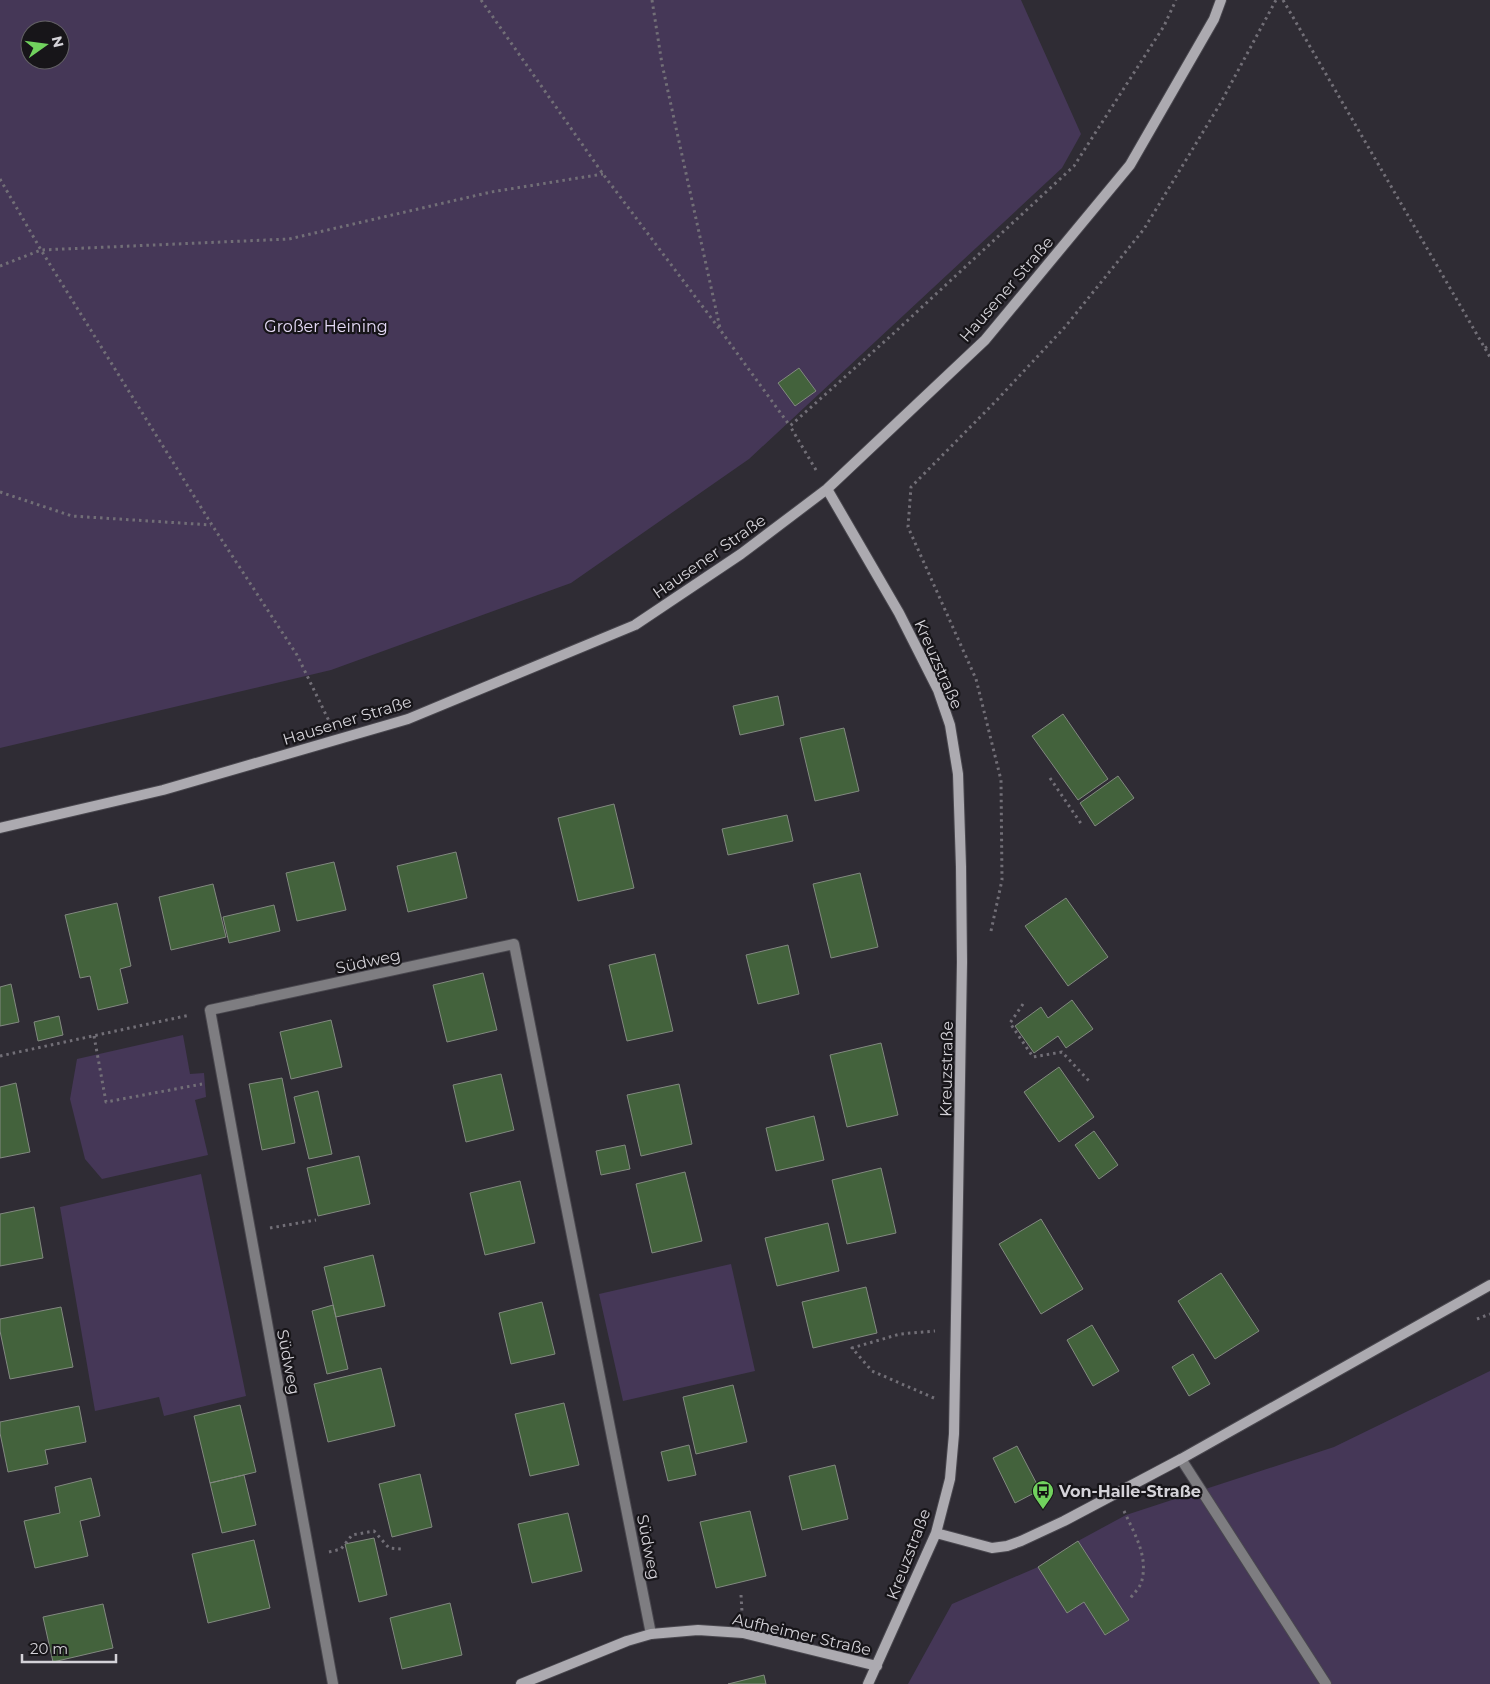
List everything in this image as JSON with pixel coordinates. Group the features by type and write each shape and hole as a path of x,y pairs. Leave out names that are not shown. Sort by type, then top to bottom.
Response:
{"street":[{"name":"Hausener Straße","path":"0,828 163,790 408,719 635,624 741,554 827,489 986,340 1130,165 1214,19 1221,0"},
{"name":"Kreuzstraße","path":"827,489 899,613 938,690 950,725 958,774 962,956 955,1407 950,1479 936,1533 868,1684"},
{"name":"Südweg","path":"333,1684 210,1010 514,944 651,1634"},
{"path":"936,1533 992,1548 1021,1541 1064,1522 1181,1459 1490,1286"},
{"path":"1181,1459 1326,1684"},
{"name":"Aufheimer Straße","path":"521,1684 627,1641 651,1634 698,1630 743,1633 877,1666"}],"path":[{"path":"481,0 603,174 790,426 827,489"},
{"path":"652,0 662,64 721,331"},
{"path":"790,426 894,333 1074,166 1164,26 1176,0"},
{"path":"991,931 1002,880 1001,780 976,679 908,527 911,487 996,401 1065,327 1144,229 1220,104 1276,0"},
{"path":"1283,0 1490,357"},
{"path":"0,266 41,250 289,239 492,192 603,174"},
{"path":"0,179 41,250 212,525 297,656 338,739"},
{"path":"1485,348 1490,345"},
{"path":"0,492 72,516 212,525"},
{"path":"1050,778 1082,825"},
{"path":"1023,1004 1010,1023 1033,1057 1062,1052 1089,1081"},
{"path":"0,1056 210,1010"},
{"path":"94,1036 106,1102 222,1080"},
{"path":"250,1232 316,1220"},
{"path":"955,1407 872,1371 852,1348 900,1334 956,1329"},
{"path":"1115,1494 1139,1541 1143,1560 1142,1582 1129,1600"},
{"path":"310,1558 341,1549 352,1535 374,1531 389,1548 401,1549"}],"green space":[{"name":"Großer Heining","path":"0,0 1021,0 1081,134 1062,168 749,459 571,583 331,670 0,748"},
{"path":"183,1035 190,1074 204,1073 206,1097 195,1100 208,1155 102,1179 85,1159 70,1099 77,1059"},
{"path":"201,1174 246,1396 164,1416 159,1397 95,1411 60,1207"},
{"path":"731,1264 755,1371 623,1401 599,1294"},
{"path":"1490,1371 1490,1684 908,1684 952,1604 1038,1567 1067,1613 1084,1602 1106,1635 1129,1620 1078,1541 1126,1515 1334,1447"}],"building":[{"path":"799,368 816,391 795,406 778,383"},
{"path":"778,696 784,725 740,735 733,706"},
{"path":"1063,714 1108,779 1078,800 1032,736"},
{"path":"844,728 859,791 815,801 800,738"},
{"path":"1118,776 1134,798 1095,826 1080,803"},
{"path":"614,804 634,888 578,901 558,818"},
{"path":"787,815 793,841 728,855 722,829"},
{"path":"456,852 467,898 408,912 397,866"},
{"path":"334,862 346,910 297,921 286,873"},
{"path":"860,873 878,947 831,958 813,884"},
{"path":"213,884 226,937 171,950 159,897"},
{"path":"1066,898 1108,957 1068,986 1025,926"},
{"path":"117,903 131,966 120,969 128,1003 98,1010 90,976 80,978 65,915"},
{"path":"274,905 280,931 229,943 223,917"},
{"path":"788,945 799,994 758,1004 746,955"},
{"path":"655,954 673,1031 627,1041 609,965"},
{"path":"483,973 497,1030 447,1042 433,985"},
{"path":"11,984 19,1022 0,1026 0,987"},
{"path":"1072,1000 1093,1029 1066,1048 1058,1036 1034,1053 1015,1026 1041,1007 1048,1018"},
{"path":"59,1016 63,1035 38,1041 34,1022"},
{"path":"331,1020 342,1067 291,1079 280,1032"},
{"path":"881,1043 898,1115 847,1127 830,1055"},
{"path":"1059,1067 1094,1117 1059,1142 1024,1092"},
{"path":"501,1074 514,1130 466,1142 453,1085"},
{"path":"282,1078 295,1143 262,1150 249,1084"},
{"path":"16,1083 30,1152 0,1158 0,1087"},
{"path":"679,1084 692,1144 641,1156 627,1095"},
{"path":"318,1091 332,1154 309,1159 294,1097"},
{"path":"814,1116 824,1160 776,1171 766,1128"},
{"path":"1094,1131 1118,1165 1099,1179 1075,1145"},
{"path":"625,1145 630,1169 601,1175 596,1151"},
{"path":"359,1156 370,1204 318,1216 307,1168"},
{"path":"881,1168 896,1233 847,1244 832,1180"},
{"path":"685,1172 702,1241 652,1253 636,1184"},
{"path":"520,1181 535,1243 485,1255 470,1193"},
{"path":"34,1207 43,1258 0,1266 0,1214"},
{"path":"1041,1219 1083,1289 1041,1314 999,1244"},
{"path":"828,1223 839,1271 777,1286 765,1238"},
{"path":"373,1255 385,1306 336,1317 324,1267"},
{"path":"1221,1273 1259,1331 1215,1359 1178,1301"},
{"path":"866,1287 877,1333 813,1348 802,1302"},
{"path":"542,1302 555,1354 511,1364 499,1313"},
{"path":"333,1305 348,1369 327,1374 312,1311"},
{"path":"61,1307 73,1367 10,1379 0,1331 0,1319"},
{"path":"1092,1325 1119,1371 1093,1386 1067,1340"},
{"path":"1193,1354 1210,1384 1189,1396 1172,1367"},
{"path":"381,1368 395,1426 328,1442 314,1384"},
{"path":"733,1385 747,1442 696,1454 683,1397"},
{"path":"564,1403 579,1465 530,1476 515,1414"},
{"path":"240,1405 256,1472 210,1483 194,1416"},
{"path":"79,1406 86,1442 45,1450 48,1464 8,1472 0,1433 0,1422"},
{"path":"689,1445 696,1475 668,1481 661,1452"},
{"path":"1017,1446 1040,1490 1015,1503 993,1458"},
{"path":"835,1465 848,1519 802,1530 789,1476"},
{"path":"420,1474 432,1527 392,1537 379,1484"},
{"path":"244,1475 256,1525 222,1533 210,1483"},
{"path":"91,1478 100,1516 80,1521 88,1556 35,1568 24,1521 60,1513 55,1487"},
{"path":"750,1511 766,1576 716,1588 700,1522"},
{"path":"568,1513 582,1571 532,1583 518,1524"},
{"path":"374,1538 387,1595 359,1602 345,1544"},
{"path":"254,1540 270,1608 208,1623 192,1554"},
{"path":"1078,1541 1129,1620 1105,1635 1084,1602 1067,1613 1038,1567"},
{"path":"450,1603 462,1655 402,1669 390,1618"},
{"path":"103,1604 113,1648 53,1662 43,1617"},
{"path":"764,1675 766,1684 728,1684"}],"place":[{"name":"Von-Halle-Straße","path":"1043,1510"}]}
